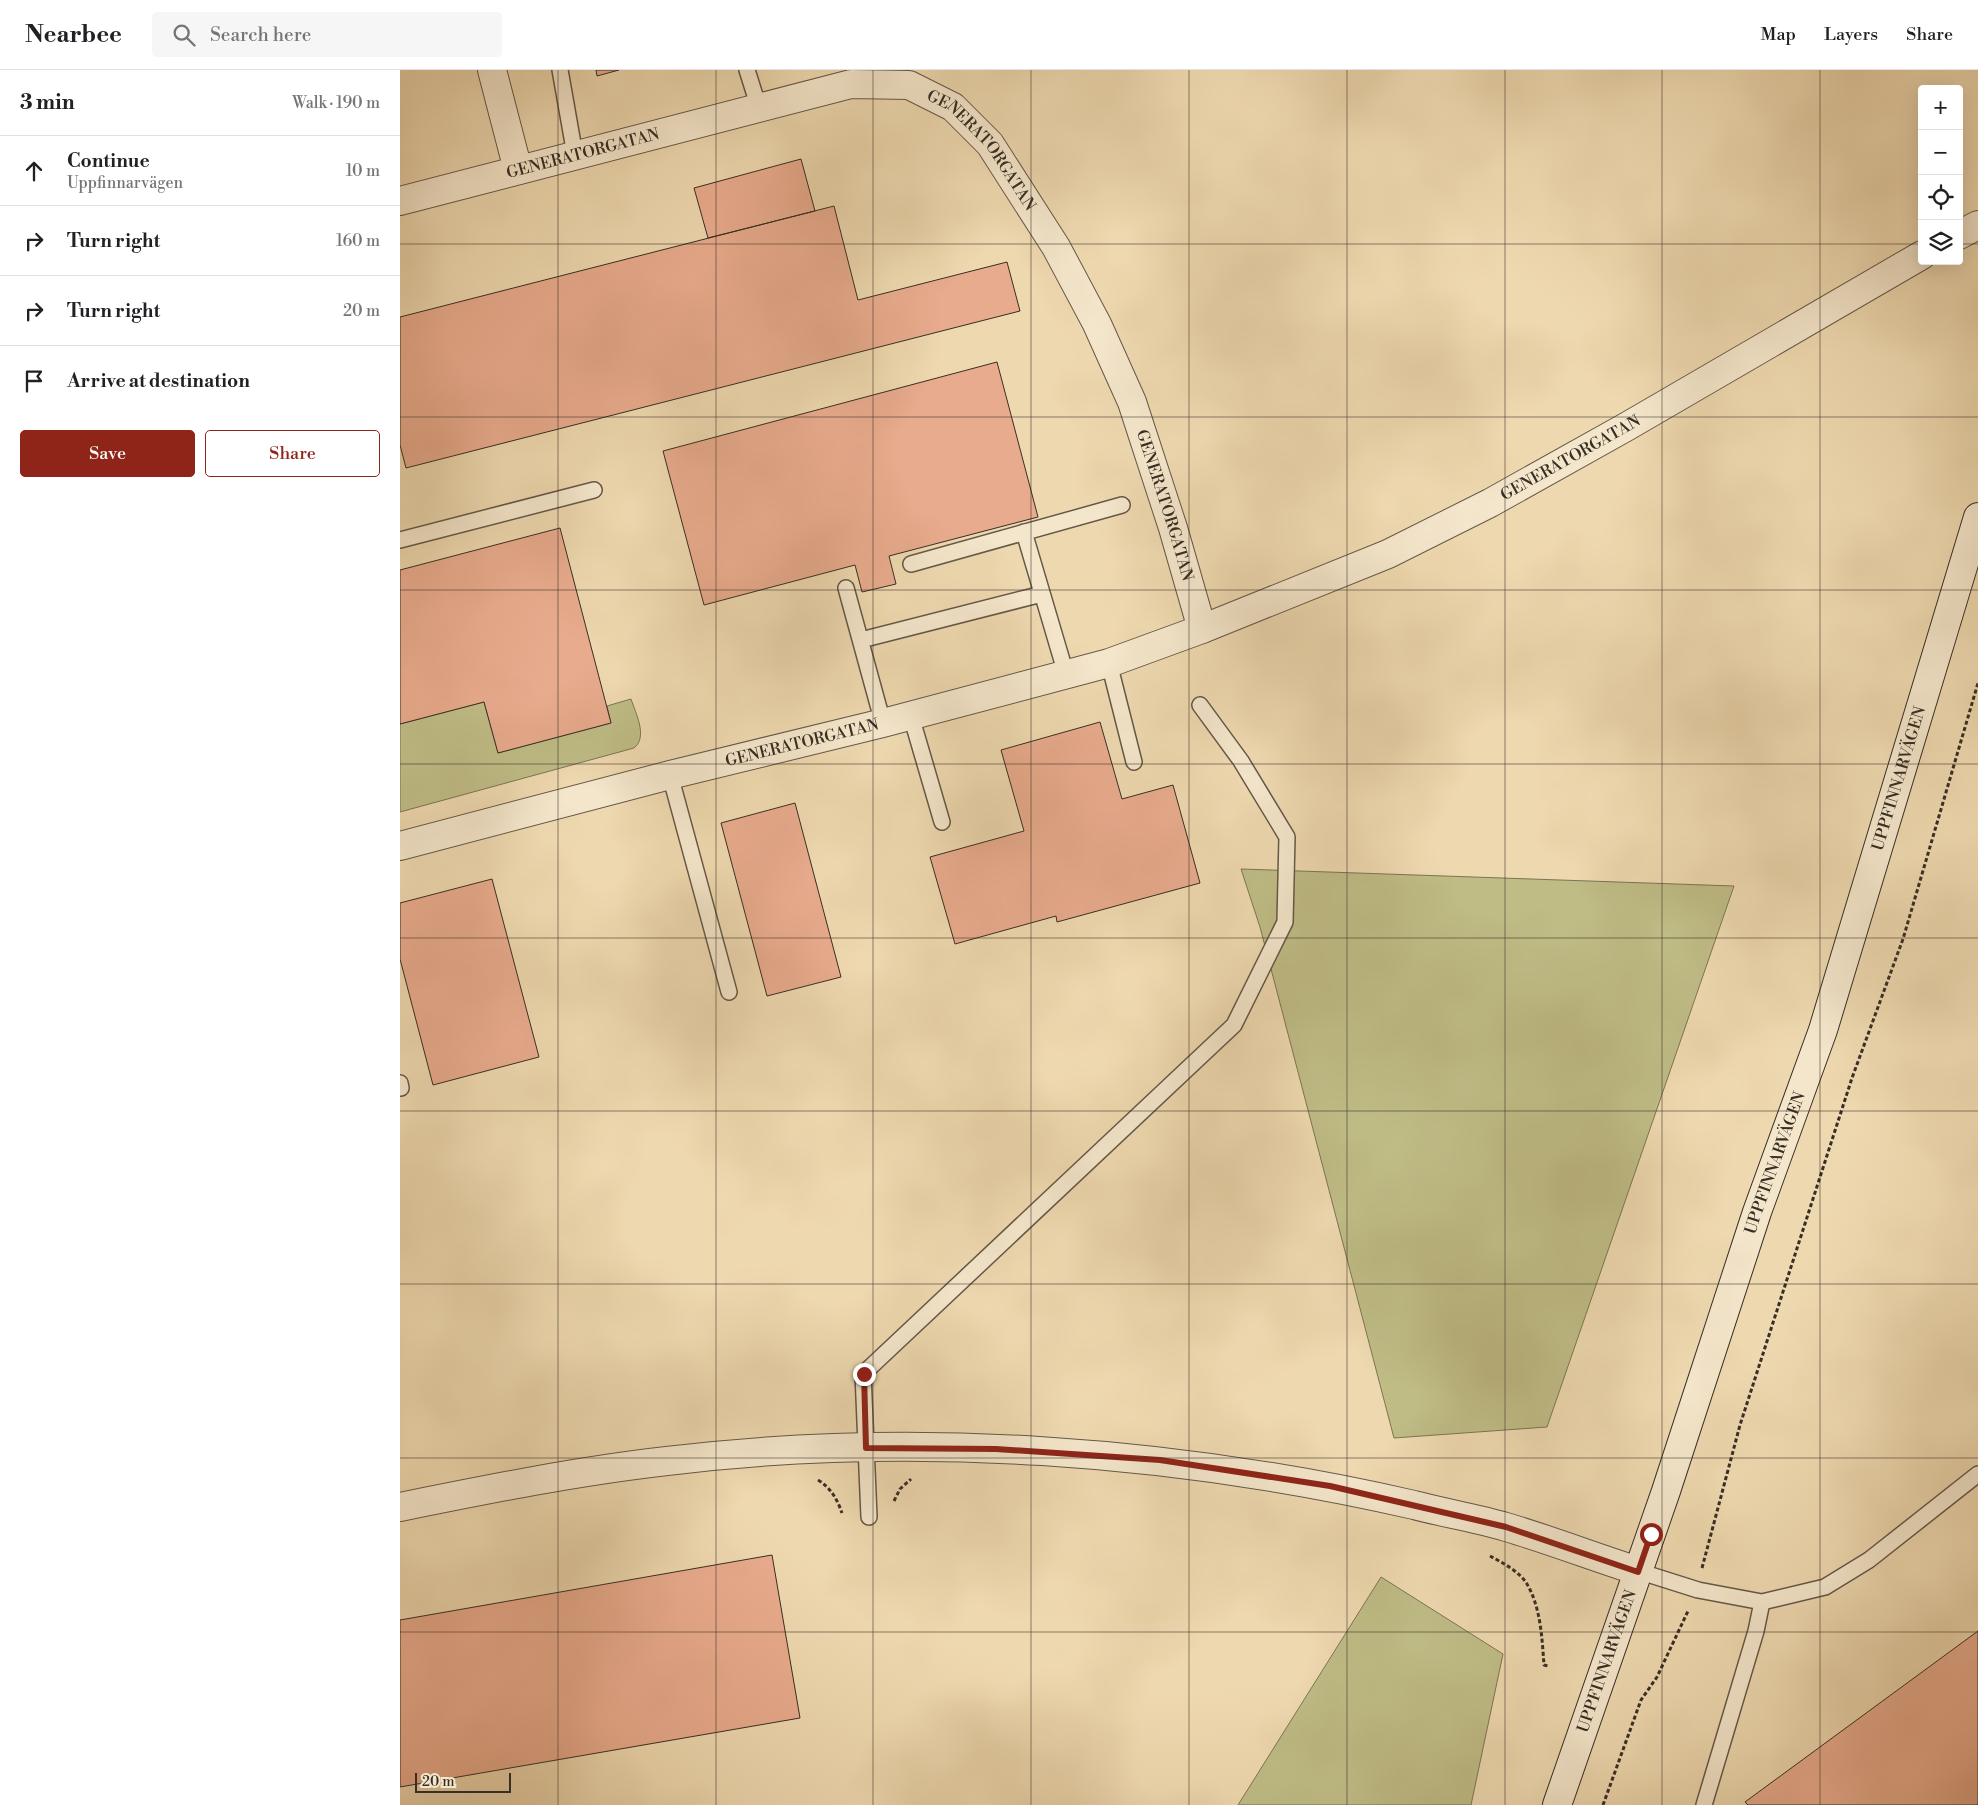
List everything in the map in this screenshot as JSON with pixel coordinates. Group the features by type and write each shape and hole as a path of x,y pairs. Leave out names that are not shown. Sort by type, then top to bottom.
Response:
{"street":[{"path":"492,70 518,170"},
{"name":"GENERATORGATAN","path":"400,201 851,84 911,77 954,107 990,144 1056,248 1097,324 1132,402 1173,528 1202,629"},
{"path":"1963,232 1978,225"},
{"name":"GENERATORGATAN","path":"400,846 670,775 911,716 1109,663 1202,629 1388,554 1490,503 1626,427 1918,257"},
{"name":"UPPFINNARVÄGEN","path":"1557,1805 1638,1572 1757,1212 1823,1030 1978,517"},
{"path":"401,1502 668,1460 836,1448 996,1449 1160,1460 1330,1486 1506,1527 1638,1572"}],"lane":[{"path":"560,70 575,155"},
{"path":"746,70 759,108"},
{"path":"400,540 594,490"},
{"path":"911,564 1122,505"},
{"path":"1024,532 1066,674"},
{"path":"846,588 883,723"},
{"path":"860,640 1042,594"},
{"path":"1109,663 1134,762"},
{"path":"869,1516 864,1374 1234,1025 1286,922 1287,837 1241,761 1200,705"},
{"path":"911,716 942,822"},
{"path":"670,775 729,992"},
{"path":"1638,1572 1698,1590 1762,1602 1825,1588 1869,1560 1978,1474"},
{"path":"1704,1805 1756,1631 1762,1602"}],"path":[{"path":"1603,1805 1641,1700 1657,1677 1698,1590 1716,1508 1740,1425 1852,1078 1903,938 1978,683"},
{"path":"893,1506 900,1489 915,1477"},
{"path":"813,1478 828,1488 837,1499 842,1513"},
{"path":"1485,1553 1509,1567 1527,1583 1535,1604 1542,1636 1544,1665 1548,1666"}],"shaded area":[{"path":"631,699 641,732 638,743 634,748 400,812 400,724 484,702 498,753 611,723 607,706"},
{"path":"1241,869 1734,886 1547,1427 1394,1438 1260,927"},
{"path":"1381,1577 1503,1654 1471,1805 1238,1805"}],"building":[{"path":"596,70 619,70 597,76"},
{"path":"801,159 815,211 708,238 694,188"},
{"path":"834,206 858,300 1007,262 1020,311 406,468 400,445 400,317"},
{"path":"997,362 1038,517 889,556 896,584 862,592 855,565 704,605 663,451"},
{"path":"560,528 611,723 498,753 484,702 400,724 400,570"},
{"path":"1100,722 1122,799 1173,785 1200,883 1057,922 1056,916 955,944 930,857 1024,831 1001,750"},
{"path":"795,803 841,977 767,996 721,823"},
{"path":"492,879 539,1057 433,1085 400,959 400,903"},
{"path":"772,1555 800,1718 400,1787 400,1620"},
{"path":"1978,1631 1978,1805 1748,1805 1745,1802"}],"route":[{"path":"864,1374 866,1448 996,1449 1160,1460 1330,1486 1506,1527 1638,1572 1651,1534"}]}
